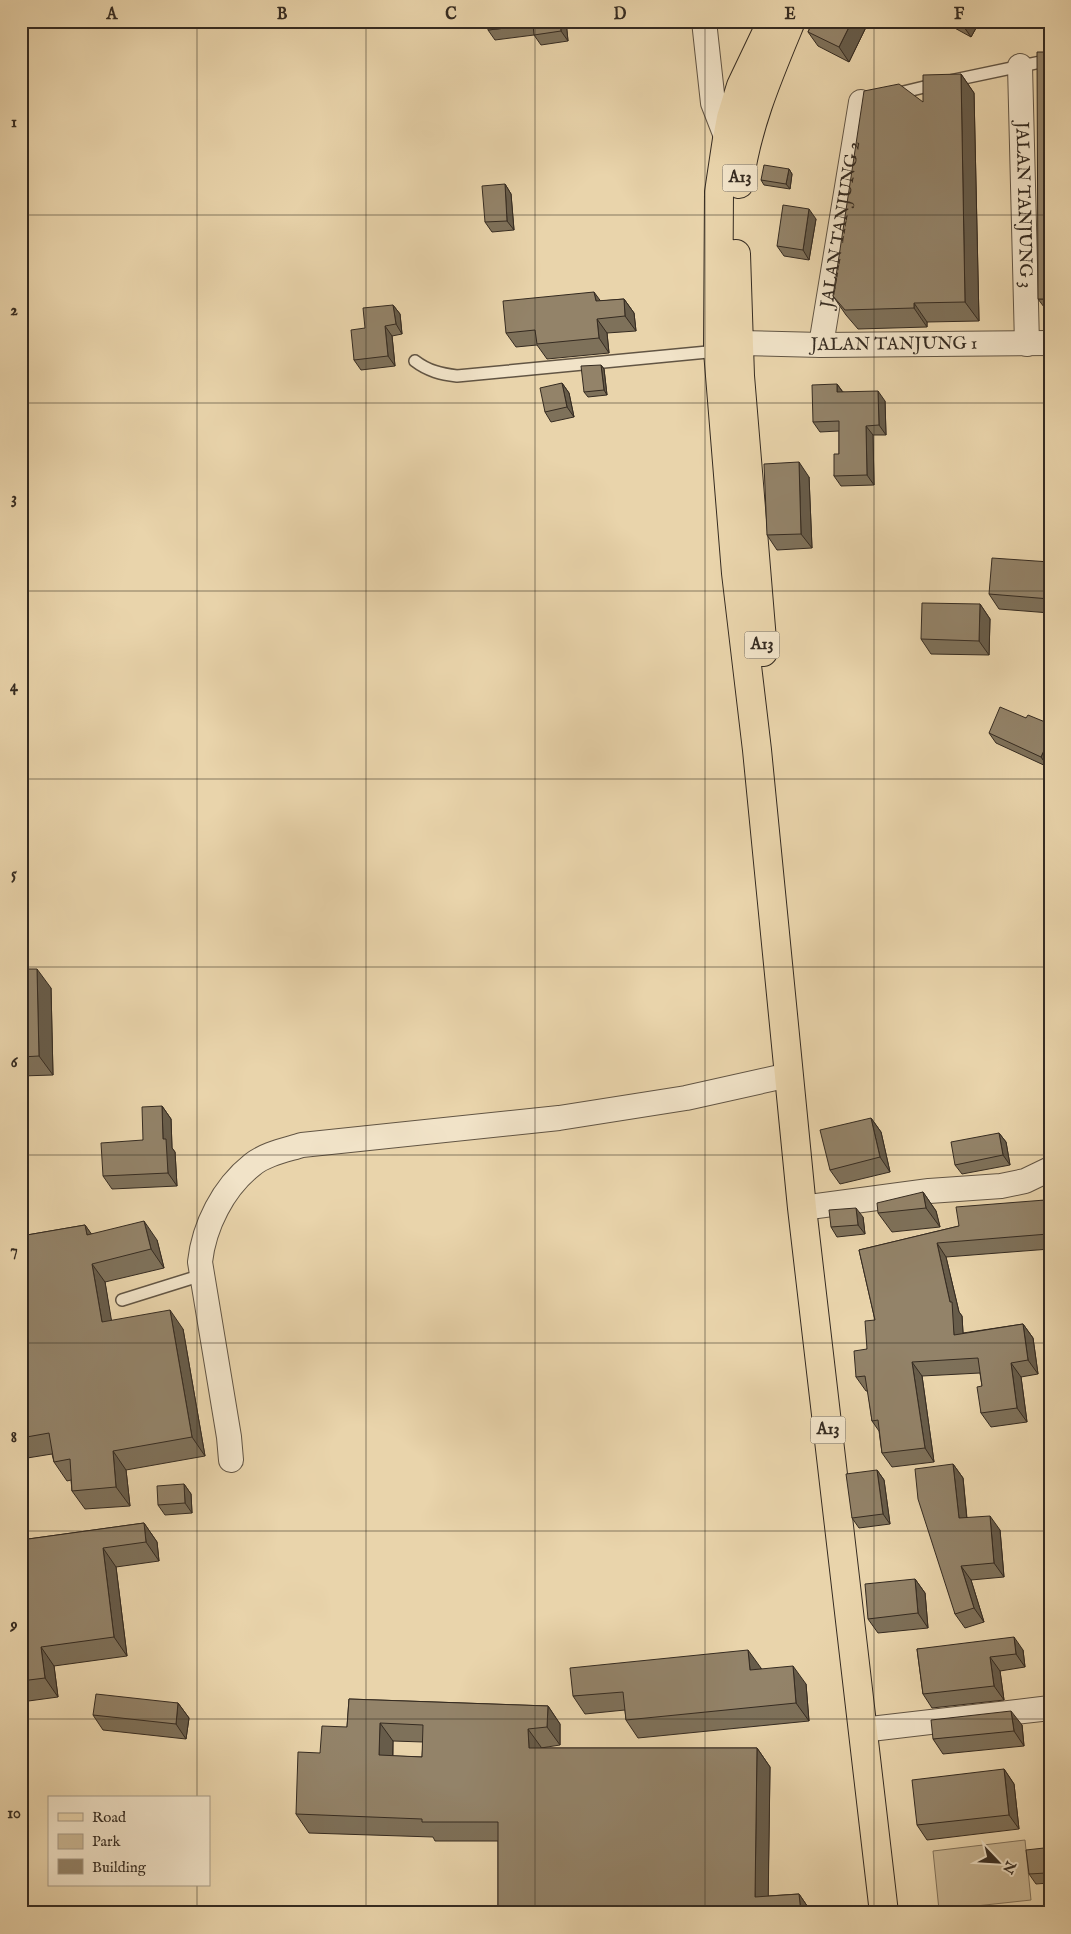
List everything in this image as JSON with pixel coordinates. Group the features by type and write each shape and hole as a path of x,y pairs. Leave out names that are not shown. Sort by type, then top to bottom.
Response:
{"main road":[{"name":"A13","path":"772,21 741,86 731,118 719,192 718,296 724,320 732,336 728,347 776,835 777,947"},
{"name":"A13","path":"791,21 751,126 742,160 735,226 728,347 729,367 723,413 736,573 757,750 802,1208 884,1913"}],"street":[{"path":"704,21 713,103 727,139"},
{"name":"JALAN TANJUNG 3","path":"1020,66 1038,343"},
{"name":"JALAN TANJUNG 2","path":"821,346 870,100"},
{"name":"JALAN TANJUNG 1","path":"728,347 1038,343"},
{"path":"231,1460 229,1437 200,1262 202,1246 208,1226 218,1207 234,1183 252,1164 274,1153 302,1145 559,1118 686,1098 788,1075"},
{"path":"802,1208 929,1191 1001,1186 1025,1180 1050,1170"},
{"path":"862,1730 1050,1708"}],"lane":[{"path":"870,100 1050,60"},
{"path":"415,361 424,368 457,376 728,347"},
{"path":"122,1300 202,1275"}],"green space":[{"path":"1025,1840 1031,1900 939,1910 933,1851"}],"building":[{"path":"487,21 560,21 561,31 534,35 533,25 488,30"},
{"path":"813,21 852,21 839,47 808,32"},
{"path":"953,21 968,21 964,27"},
{"path":"1037,52 1050,52 1050,299 1038,299"},
{"path":"961,74 965,302 914,303 914,308 845,310 833,296 864,91 899,84 923,102 923,75"},
{"path":"764,165 789,169 786,184 761,180"},
{"path":"505,184 507,221 485,222 482,186"},
{"path":"783,205 809,209 803,250 777,246"},
{"path":"594,292 596,301 624,299 625,316 597,319 599,338 537,344 535,330 506,333 503,301"},
{"path":"393,305 396,324 385,326 388,356 354,360 351,330 365,328 363,308"},
{"path":"601,365 604,390 584,392 581,366"},
{"path":"562,383 567,407 545,412 540,388"},
{"path":"837,384 837,392 878,391 879,425 866,426 867,475 834,476 834,454 839,454 839,421 813,422 812,385"},
{"path":"799,462 801,534 767,535 764,464"},
{"path":"992,558 1050,562 1050,599 989,594"},
{"path":"922,603 980,604 979,641 921,639"},
{"path":"1000,707 1026,718 1028,715 1050,724 1050,737 1041,757 989,733"},
{"path":"21,969 37,969 39,1056 21,1057"},
{"path":"162,1106 163,1139 166,1139 168,1173 103,1176 101,1143 143,1140 142,1107"},
{"path":"871,1118 880,1157 830,1170 820,1130"},
{"path":"999,1133 1003,1155 955,1165 951,1142"},
{"path":"923,1192 926,1208 878,1213 877,1203"},
{"path":"1045,1200 1048,1234 937,1243 950,1302 952,1302 954,1335 1023,1324 1028,1360 1011,1363 1017,1408 981,1413 977,1387 982,1386 978,1358 912,1362 925,1448 882,1453 878,1420 872,1421 865,1376 856,1377 854,1351 867,1349 865,1321 875,1320 859,1250 959,1226 956,1207"},
{"path":"856,1208 858,1225 831,1227 829,1210"},
{"path":"144,1221 151,1249 92,1264 102,1322 170,1310 192,1437 113,1451 116,1487 72,1491 70,1459 54,1462 49,1433 21,1438 21,1236 85,1225 87,1235"},
{"path":"953,1464 959,1518 990,1516 994,1563 961,1566 974,1608 955,1614 918,1499 915,1469"},
{"path":"877,1470 883,1514 852,1518 846,1474"},
{"path":"184,1484 185,1503 158,1505 157,1486"},
{"path":"144,1523 146,1542 103,1548 114,1637 41,1647 45,1678 21,1681 21,1540"},
{"path":"915,1579 918,1613 868,1619 865,1584"},
{"path":"1014,1637 1016,1654 990,1657 994,1686 923,1694 917,1649"},
{"path":"748,1650 750,1670 793,1666 796,1703 626,1720 623,1692 573,1696 570,1668"},
{"path":"96,1694 178,1703 176,1724 93,1715"},
{"path":"349,1699 548,1706 547,1727 528,1729 529,1748 757,1748 755,1897 799,1894 801,1913 498,1913 498,1822 422,1822 422,1819 296,1814 298,1752 320,1753 322,1726 347,1727","holes":["380,1723 423,1725 422,1757 379,1755"]},
{"path":"1011,1711 1014,1731 933,1739 931,1720"},
{"path":"1004,1769 1009,1815 917,1825 912,1780"},
{"path":"1044,1848 1046,1873 1029,1874 1026,1850"}]}
